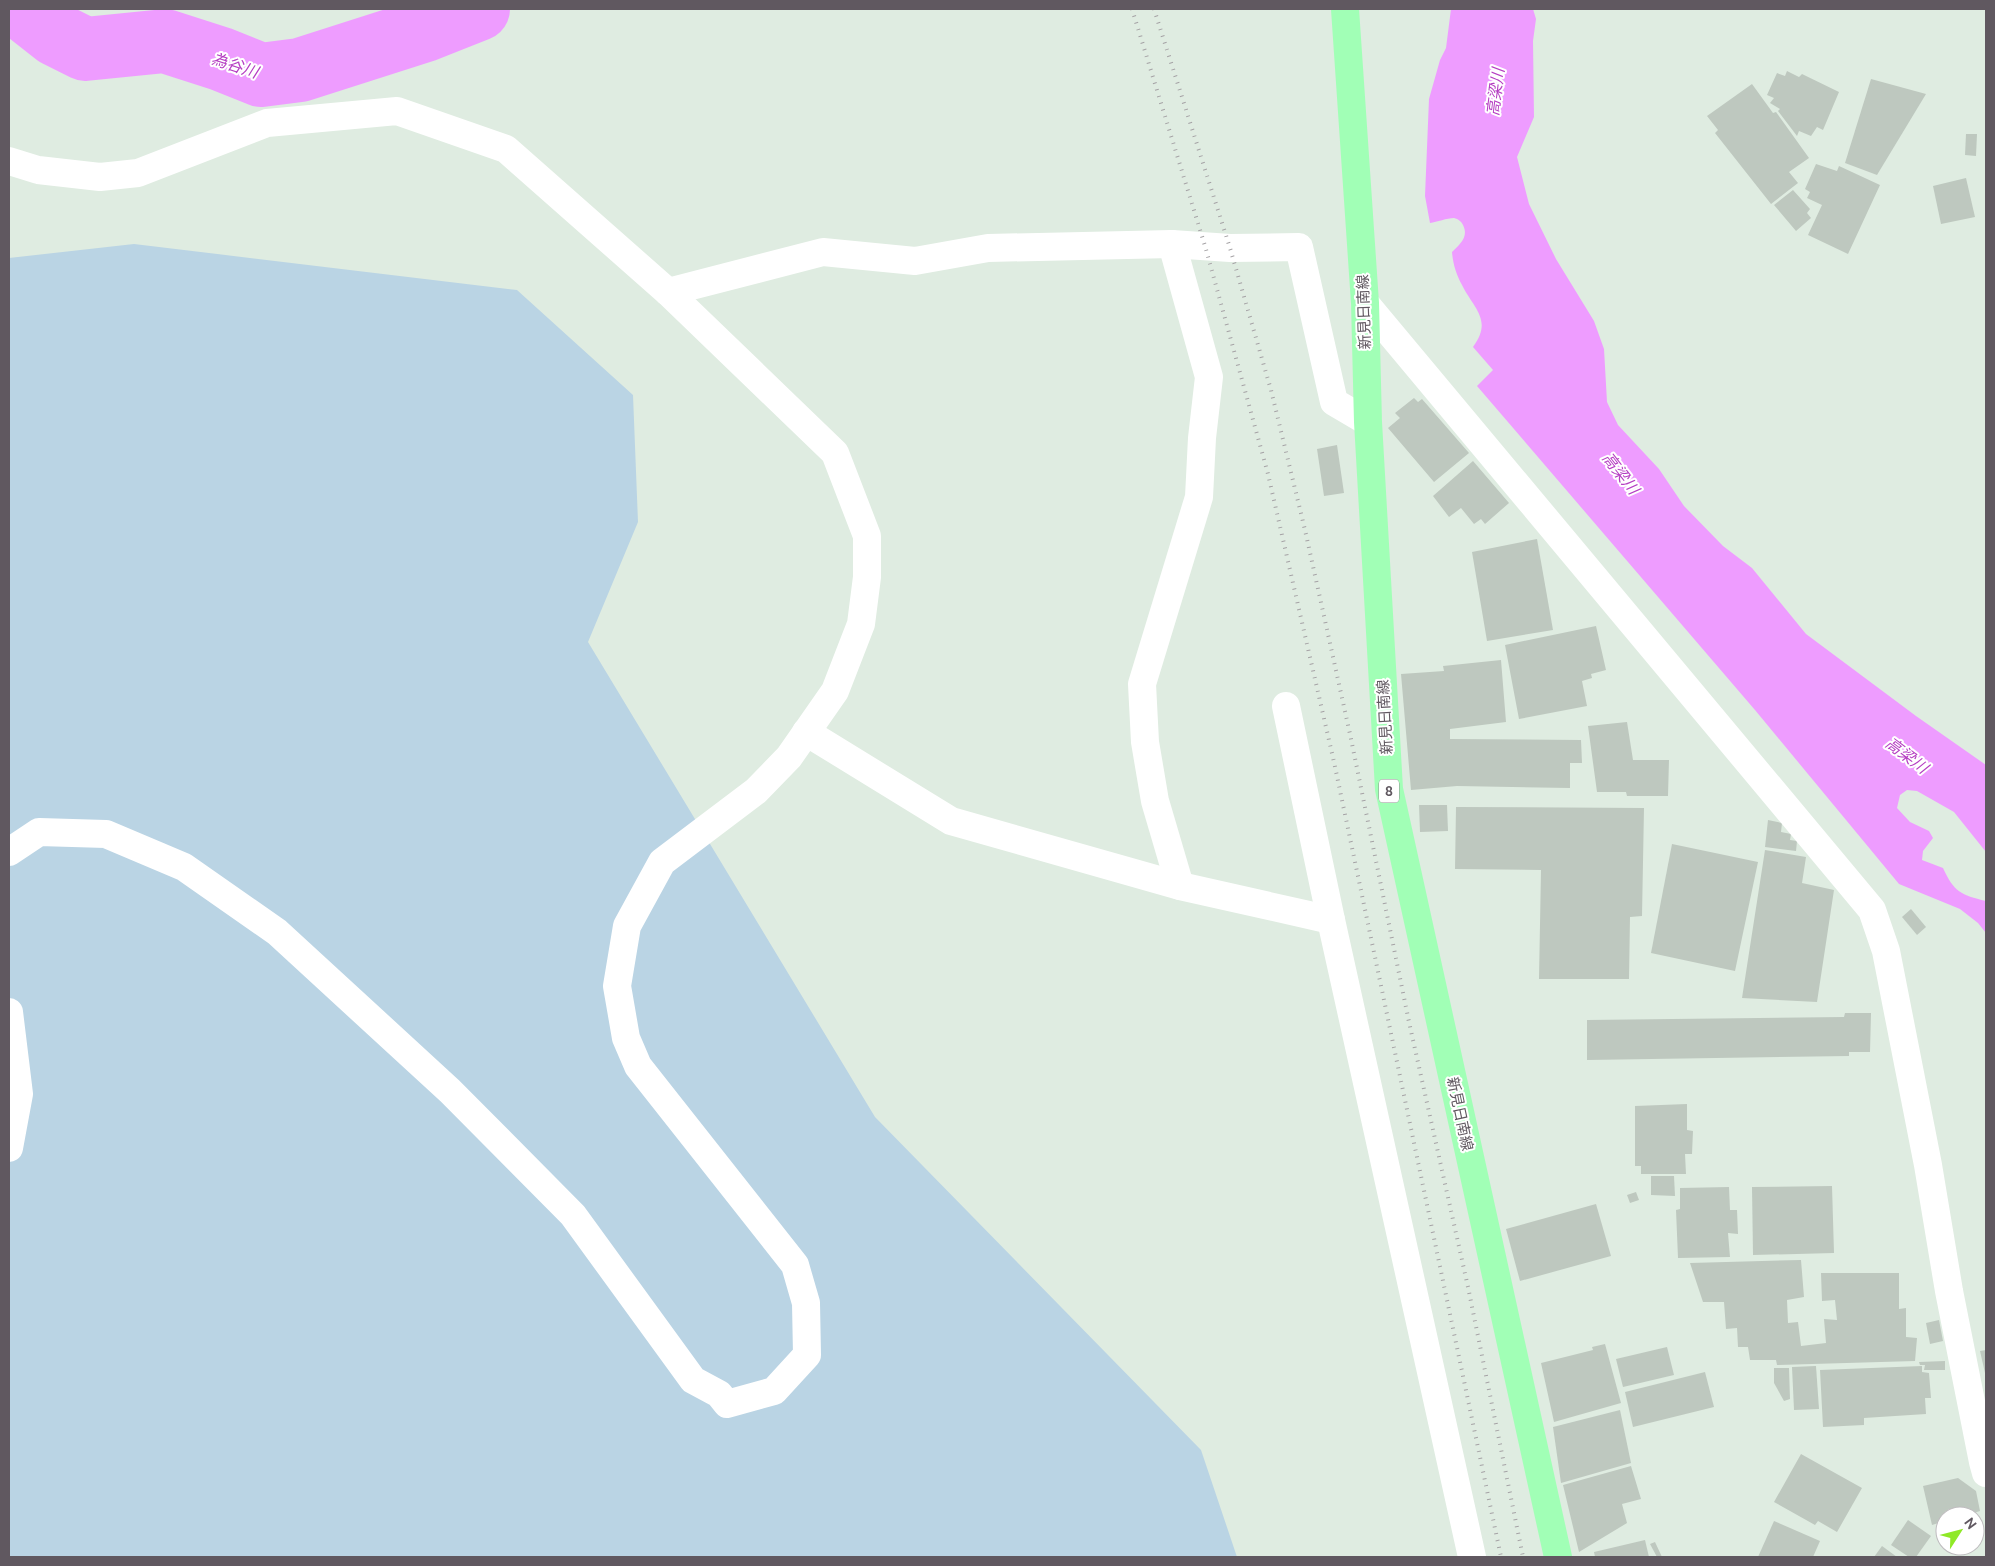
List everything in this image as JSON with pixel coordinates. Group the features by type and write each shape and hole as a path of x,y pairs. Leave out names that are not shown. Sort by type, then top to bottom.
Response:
{"main road":[{"name":"新見日南線","path":"1344,9 1365,303 1368,422 1389,788 1558,1557"}],"street":[{"path":"9,161 38,170 100,177 138,173 266,124 397,111 506,149 668,292 835,453 867,536 868,577 861,624 835,691 789,757 756,791 662,862 627,926 617,986 626,1038 638,1066 795,1265 806,1302 807,1355 774,1391 727,1404 719,1394 693,1380 573,1215 450,1091 277,932 184,867 106,834 39,832 9,852"},
{"path":"668,292 824,252 914,261 988,248 1172,244 1230,248 1299,247 1334,402 1368,422"},
{"path":"1172,244 1209,377 1202,438 1199,497 1142,684 1145,742 1155,801 1180,886"},
{"path":"1365,303 1872,910 1886,951 1928,1165 1951,1301 1986,1473"},
{"path":"1286,706 1331,920 1472,1557"},
{"path":"806,732 951,820 1180,886 1331,920"},
{"path":"9,1012 19,1094 9,1148"}],"shaded area":[{"path":"134,244 517,290 633,395 638,522 588,642 875,1117 1201,1450 1237,1557 9,1557 9,258"}],"water":[{"name":"高梁川","path":"1451,9 1533,9 1536,19 1533,41 1534,117 1517,157 1529,204 1556,259 1594,321 1604,349 1607,402 1618,425 1659,469 1684,506 1723,546 1752,568 1806,634 1916,716 1986,765 1986,852 1954,812 1917,791 1907,790 1900,795 1897,808 1910,822 1929,831 1933,838 1923,851 1922,860 1943,868 1959,891 1970,897 1986,901 1986,933 1978,923 1960,909 1899,884 1755,710 1477,386 1493,370 1473,347 1479,338 1481,329 1480,315 1456,273 1453,261 1452,252 1463,240 1465,229 1461,222 1454,218 1430,223 1425,196 1429,99 1440,60 1446,48"}],"building":[{"path":"1787,71 1799,77 1802,74 1839,92 1823,130 1817,127 1811,136 1799,131 1797,136 1778,111 1780,109 1770,103 1774,98 1767,95 1777,73 1785,76"},
{"path":"1871,79 1926,94 1877,175 1845,163"},
{"path":"1752,84 1773,113 1776,112 1809,158 1789,172 1798,183 1771,204 1715,133 1718,130 1707,116"},
{"path":"1966,134 1977,134 1976,156 1965,155"},
{"path":"1816,164 1837,171 1839,166 1880,185 1848,254 1808,235 1822,205 1807,198 1810,192 1805,189"},
{"path":"1966,178 1975,217 1941,224 1933,186"},
{"path":"1793,190 1810,209 1807,213 1811,218 1796,231 1774,205"},
{"path":"1414,398 1418,402 1422,399 1469,453 1434,482 1388,428 1400,418 1395,413"},
{"path":"1337,445 1344,493 1324,496 1317,449"},
{"path":"1473,461 1509,503 1485,524 1481,519 1474,524 1461,508 1449,517 1433,496"},
{"path":"1537,539 1553,630 1487,641 1472,552"},
{"path":"1596,626 1606,670 1591,674 1592,678 1582,681 1587,706 1519,719 1505,645"},
{"path":"1501,660 1506,722 1450,729 1450,739 1581,740 1582,763 1570,763 1570,788 1457,786 1411,790 1401,674 1444,671 1443,666"},
{"path":"1627,722 1633,760 1669,760 1668,796 1627,796 1626,792 1597,792 1588,726"},
{"path":"1419,805 1447,805 1448,831 1420,832"},
{"path":"1456,807 1644,808 1642,916 1630,917 1629,979 1539,979 1541,870 1455,869"},
{"path":"1768,820 1782,823 1781,832 1791,834 1790,840 1797,841 1796,851 1765,847"},
{"path":"1672,844 1758,862 1735,971 1651,953"},
{"path":"1765,850 1806,857 1802,883 1834,890 1817,1002 1742,998"},
{"path":"1911,909 1926,927 1917,935 1902,917"},
{"path":"1845,1013 1871,1013 1870,1052 1849,1052 1849,1056 1587,1060 1587,1020 1844,1017"},
{"path":"1687,1104 1687,1130 1693,1131 1692,1154 1685,1154 1686,1174 1641,1174 1641,1166 1635,1166 1635,1106"},
{"path":"1651,1176 1674,1176 1675,1196 1651,1195"},
{"path":"1832,1186 1834,1253 1753,1255 1752,1187"},
{"path":"1729,1187 1730,1210 1737,1210 1738,1234 1728,1233 1730,1257 1678,1258 1676,1210 1680,1209 1680,1188"},
{"path":"1636,1192 1639,1200 1630,1203 1627,1195"},
{"path":"1596,1204 1611,1256 1520,1281 1506,1229"},
{"path":"1801,1260 1804,1297 1787,1300 1788,1323 1798,1322 1801,1346 1826,1343 1824,1319 1837,1320 1835,1300 1822,1301 1821,1273 1899,1273 1899,1309 1906,1308 1906,1337 1917,1338 1915,1361 1777,1365 1776,1360 1750,1360 1748,1347 1738,1347 1737,1328 1726,1329 1724,1302 1703,1302 1690,1263"},
{"path":"1939,1320 1943,1341 1930,1344 1926,1323"},
{"path":"1605,1344 1621,1403 1554,1422 1541,1363 1593,1350 1592,1347"},
{"path":"1667,1347 1674,1375 1623,1387 1616,1359"},
{"path":"1986,1350 1986,1373 1985,1373 1980,1351"},
{"path":"1945,1361 1945,1370 1924,1370 1925,1365 1920,1365 1919,1362"},
{"path":"1816,1366 1819,1409 1794,1410 1792,1367"},
{"path":"1922,1366 1922,1372 1929,1373 1931,1398 1925,1398 1926,1414 1864,1418 1864,1425 1823,1427 1820,1370"},
{"path":"1774,1368 1789,1368 1790,1399 1784,1401 1774,1383"},
{"path":"1705,1372 1714,1407 1633,1427 1625,1392"},
{"path":"1620,1410 1631,1463 1561,1483 1553,1427"},
{"path":"1801,1454 1862,1488 1837,1532 1818,1521 1815,1525 1774,1502"},
{"path":"1631,1466 1641,1499 1622,1504 1627,1523 1579,1552 1563,1485"},
{"path":"1958,1478 1976,1491 1979,1506 1935,1506 1935,1524 1932,1525 1923,1486"},
{"path":"1908,1520 1931,1536 1916,1557 1909,1557 1891,1545"},
{"path":"1774,1521 1820,1541 1813,1557 1758,1557"},
{"path":"1645,1540 1649,1557 1595,1557 1594,1552"},
{"path":"1655,1542 1662,1557 1657,1557 1650,1544"},
{"path":"1882,1546 1897,1557 1874,1557"}],"waterway":[{"name":"為谷川","path":"28,9 29,13 57,35 85,49 165,41 221,59 261,75 300,70 425,30 478,9"}],"railway":[{"path":"1132,9 1205,246 1268,474 1334,762 1501,1557"},
{"path":"1154,9 1230,248 1271,390 1305,530 1350,734 1409,1022 1468,1287 1523,1557"}]}
